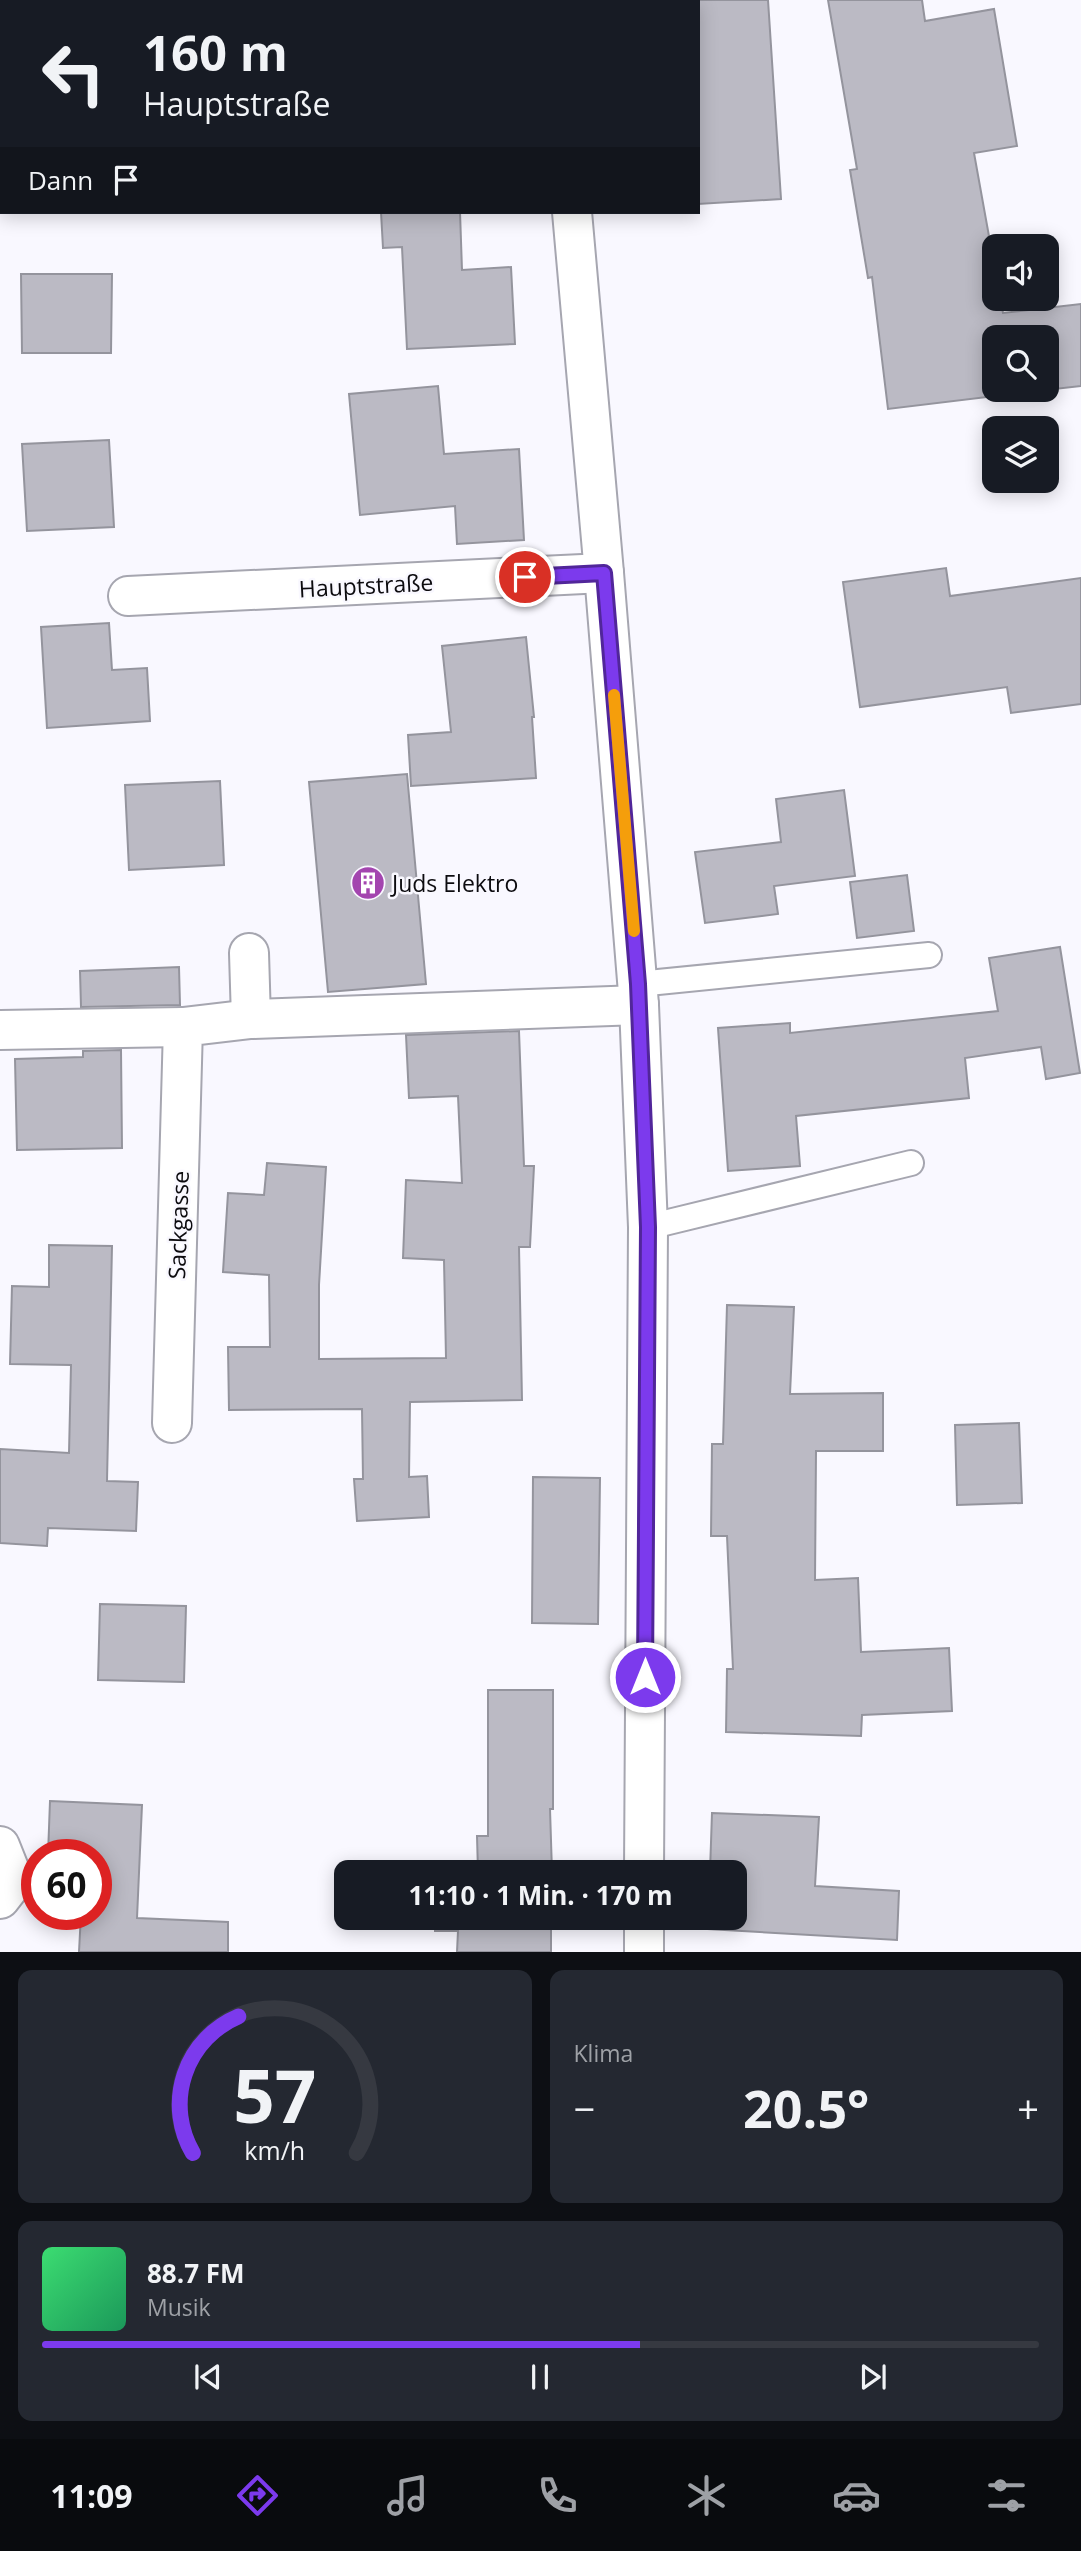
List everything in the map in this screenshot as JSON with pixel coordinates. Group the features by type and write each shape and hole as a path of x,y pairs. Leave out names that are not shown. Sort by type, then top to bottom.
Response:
{"main road":[{"path":"572,214 638,994 648,1227 644,1860"},
{"name":"Hauptstraße","path":"128,596 604,573"},
{"path":"249,953 251,1019"},
{"path":"0,1030 183,1027 251,1019 638,994"},
{"name":"Sackgasse","path":"172,1423 183,1027"},
{"path":"0,1846 14,1881 0,1899"},
{"path":"644,1930 644,1952"}],"lane":[{"path":"638,994 929,955"},
{"path":"648,1227 911,1163"}],"building":[{"path":"700,0 768,0 781,199 700,204"},
{"path":"828,0 922,0 925,21 994,9 1017,146 974,153 989,234 982,234 982,311 1059,311 1059,307 1081,304 1081,386 1059,389 1059,325 982,325 982,398 888,409 872,277 868,278 850,170 857,169"},
{"path":"381,214 460,214 462,270 511,267 515,344 407,349 402,247 383,248"},
{"path":"21,274 112,274 111,353 22,353"},
{"path":"438,386 444,454 519,449 524,540 457,544 455,506 360,515 349,394"},
{"path":"109,440 114,527 27,531 22,444"},
{"path":"946,568 950,596 1081,578 1081,704 1011,713 1007,687 860,707 843,582"},
{"path":"109,623 112,670 147,668 150,721 47,728 41,627"},
{"path":"526,637 534,717 536,778 411,786 408,735 451,732 442,646"},
{"name":"Juds Elektro","path":"407,774 426,984 328,992 309,782"},
{"path":"220,781 224,865 129,870 125,785"},
{"path":"844,790 855,876 774,886 778,914 705,923 695,852 781,842 776,799"},
{"path":"907,875 914,931 857,938 850,882"},
{"path":"1060,947 1080,1073 1046,1079 1041,1047 965,1058 969,1098 796,1116 800,1166 728,1171 718,1028 790,1023 790,1033 998,1011 989,958"},
{"path":"179,967 180,1005 81,1007 80,971"},
{"path":"519,1031 524,1166 534,1166 530,1247 519,1247 522,1400 410,1402 409,1477 427,1476 429,1517 357,1521 354,1479 363,1479 362,1409 229,1410 228,1347 270,1347 269,1275 223,1272 228,1193 264,1195 267,1163 326,1167 319,1285 319,1359 446,1358 444,1260 403,1258 406,1180 462,1183 458,1096 409,1098 406,1035"},
{"path":"121,1050 122,1148 17,1150 15,1059 83,1057 83,1051"},
{"path":"49,1245 112,1246 107,1481 138,1482 136,1531 48,1528 47,1546 0,1543 0,1449 69,1453 71,1365 10,1364 12,1286 49,1287"},
{"path":"727,1305 794,1307 790,1394 883,1393 883,1451 816,1451 815,1580 858,1578 861,1652 949,1648 952,1711 862,1715 861,1736 726,1732 727,1669 733,1669 727,1536 711,1536 712,1444 723,1444"},
{"path":"1019,1423 1022,1503 957,1505 955,1425"},
{"path":"533,1477 600,1478 598,1624 532,1623"},
{"path":"100,1604 186,1606 184,1682 98,1680"},
{"path":"488,1690 553,1690 553,1809 550,1809 552,1860 478,1860 477,1836 488,1836"},
{"path":"50,1801 142,1805 137,1918 228,1922 228,1952 79,1952 80,1930 112,1930 112,1839 49,1839"},
{"path":"712,1813 819,1817 815,1886 899,1891 897,1940 725,1930 747,1930 747,1860 710,1860"},
{"path":"551,1930 551,1952 457,1952 458,1931 435,1931"}],"slow traffic":[{"path":"614,695 634,931"}],"place":[{"name":"Juds Elektro","path":"368,883"}],"route":[{"path":"525,577 604,573 638,984 648,1227 645,1677"}]}
